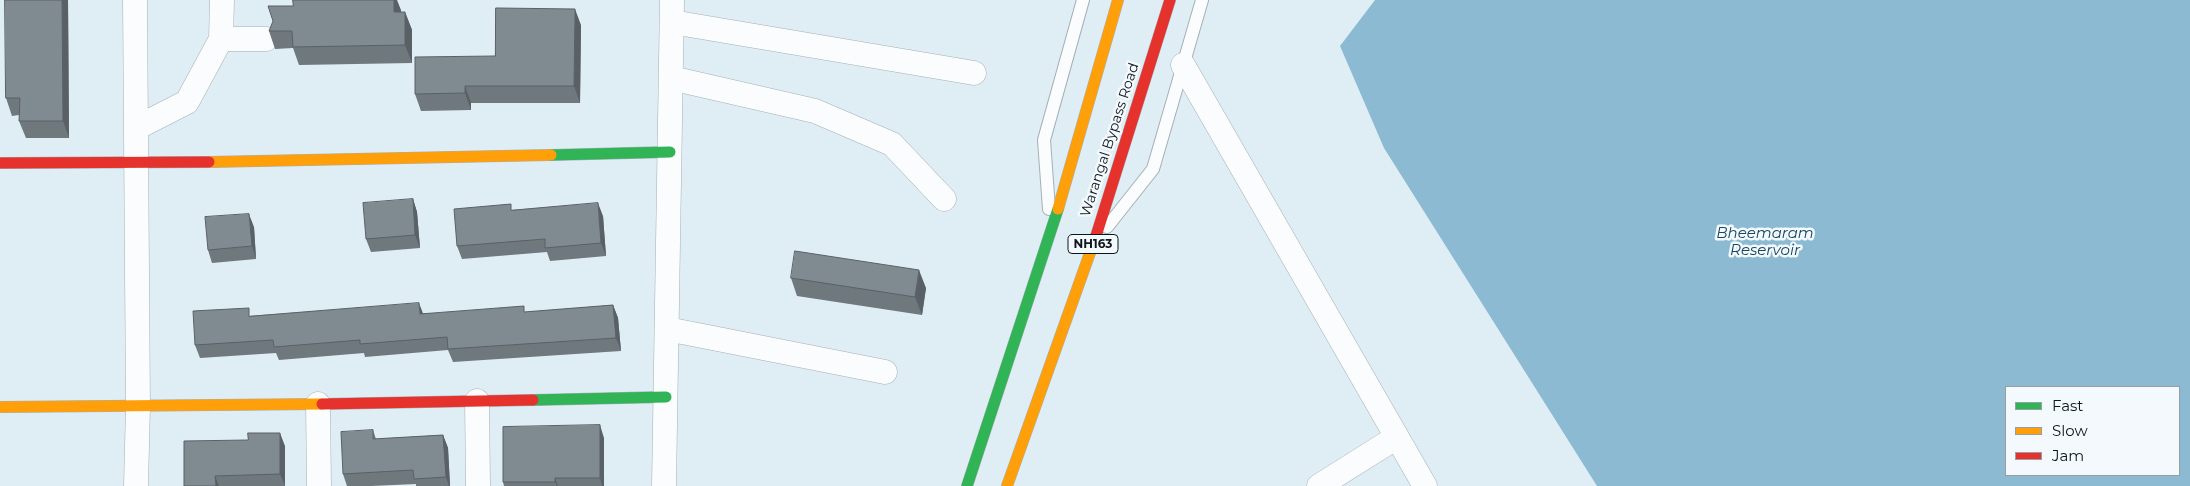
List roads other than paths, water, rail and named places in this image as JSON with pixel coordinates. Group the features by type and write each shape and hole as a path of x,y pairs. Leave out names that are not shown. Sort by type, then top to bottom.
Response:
{"main road":[{"name":"Warangal Bypass Road","path":"967,486 1070,172 1118,0"},
{"name":"Warangal Bypass Road","path":"1007,486 1094,242 1170,0"},
{"path":"0,163 137,164 670,152"},
{"path":"0,406 318,404 666,397"}],"street":[{"path":"135,0 138,406 136,486"},
{"path":"136,128 187,102 221,39 222,0"},
{"path":"664,486 672,11 974,73"},
{"path":"221,39 266,39"},
{"path":"1183,65 1425,486"},
{"path":"671,78 815,111 892,144 944,199"},
{"path":"667,329 885,372"},
{"path":"477,401 478,486"},
{"path":"318,404 319,486"},
{"path":"1319,486 1396,437"}],"lane":[{"path":"1051,232 1044,140 1083,0"},
{"path":"1094,242 1154,169 1202,0"}],"water":[{"name":"Bheemaram Reservoir","path":"1375,0 2190,0 2190,486 1597,486 1384,148 1340,46"}]}
